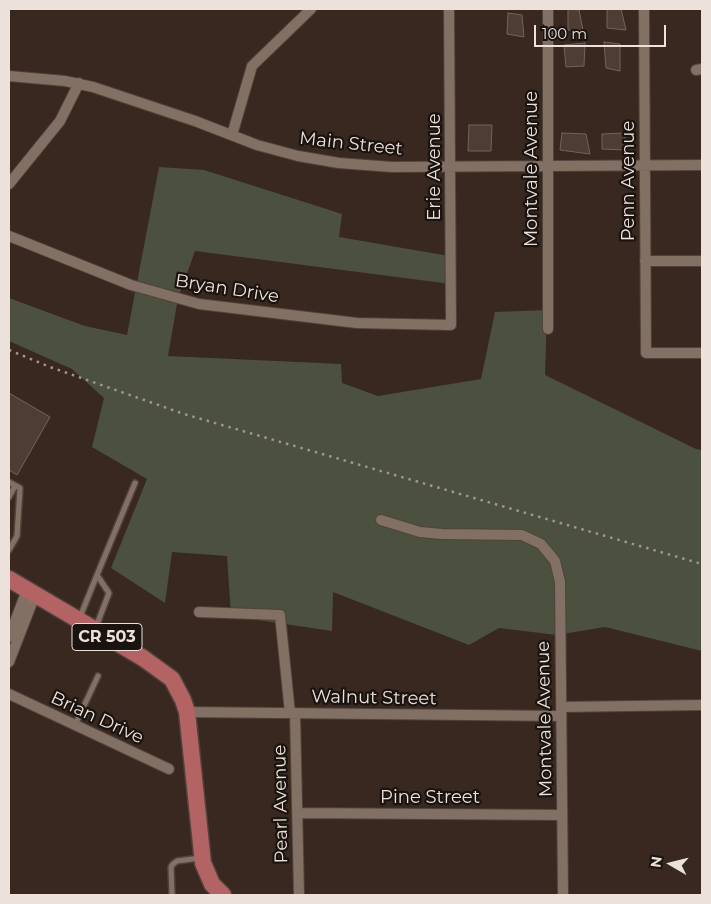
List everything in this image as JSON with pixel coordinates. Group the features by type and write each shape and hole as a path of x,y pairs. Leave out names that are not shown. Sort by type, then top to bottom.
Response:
{"main road":[{"name":"CR 503","path":"9,580 164,672 178,688 187,712 203,857 207,874 220,894"}],"street":[{"path":"232,136 252,66 311,9"},
{"name":"Erie Avenue","path":"449,9 452,166 451,325"},
{"name":"Montvale Avenue","path":"548,9 548,329"},
{"name":"Penn Avenue","path":"644,9 646,353 702,353"},
{"name":"Main Street","path":"9,76 79,83 232,136 298,156 339,163 392,167 702,165"},
{"path":"9,184 60,121 79,83"},
{"name":"Bryan Drive","path":"9,236 131,285 199,304 351,322 451,325"},
{"path":"645,261 702,261"},
{"name":"Montvale Avenue","path":"381,520 420,532 522,535 545,547 555,561 560,576 563,895"},
{"path":"9,633 31,593"},
{"path":"9,662 31,593"},
{"name":"Pearl Avenue","path":"200,612 280,615 292,713 299,813 299,895"},
{"name":"Brian Drive","path":"10,695 169,769"},
{"name":"Walnut Street","path":"187,712 561,712 702,704"},
{"name":"Pine Street","path":"299,813 562,815"}],"lane":[{"path":"9,482 20,488 17,536 9,550"},
{"path":"78,621 135,483"},
{"path":"9,498 15,486"},
{"path":"95,630 109,593 97,575"},
{"path":"75,725 98,676"},
{"path":"172,895 171,867 177,861 203,857"}],"green space":[{"path":"159,167 204,170 342,214 339,237 449,256 451,284 195,251 178,298 168,356 341,364 342,383 378,396 481,379 495,312 547,310 545,375 696,449 702,450 702,651 605,627 557,635 499,628 469,645 333,592 332,631 231,616 227,556 172,552 165,603 111,568 147,479 92,447 104,398 72,369 9,341 9,298 85,326 127,335"}],"building":[{"path":"568,9 579,10 583,30 568,30"},
{"path":"607,9 621,9 626,30 607,28"},
{"path":"508,13 522,15 524,37 507,34"},
{"path":"604,42 620,44 620,71 606,68"},
{"path":"585,43 584,66 566,67 564,45"},
{"path":"469,125 492,125 491,151 468,151"},
{"path":"562,133 586,134 590,154 560,150"},
{"path":"625,133 626,150 602,149 602,134"},
{"path":"9,393 50,417 17,475 9,470"}],"railway":[{"path":"9,350 50,367 184,414 702,564"}]}
